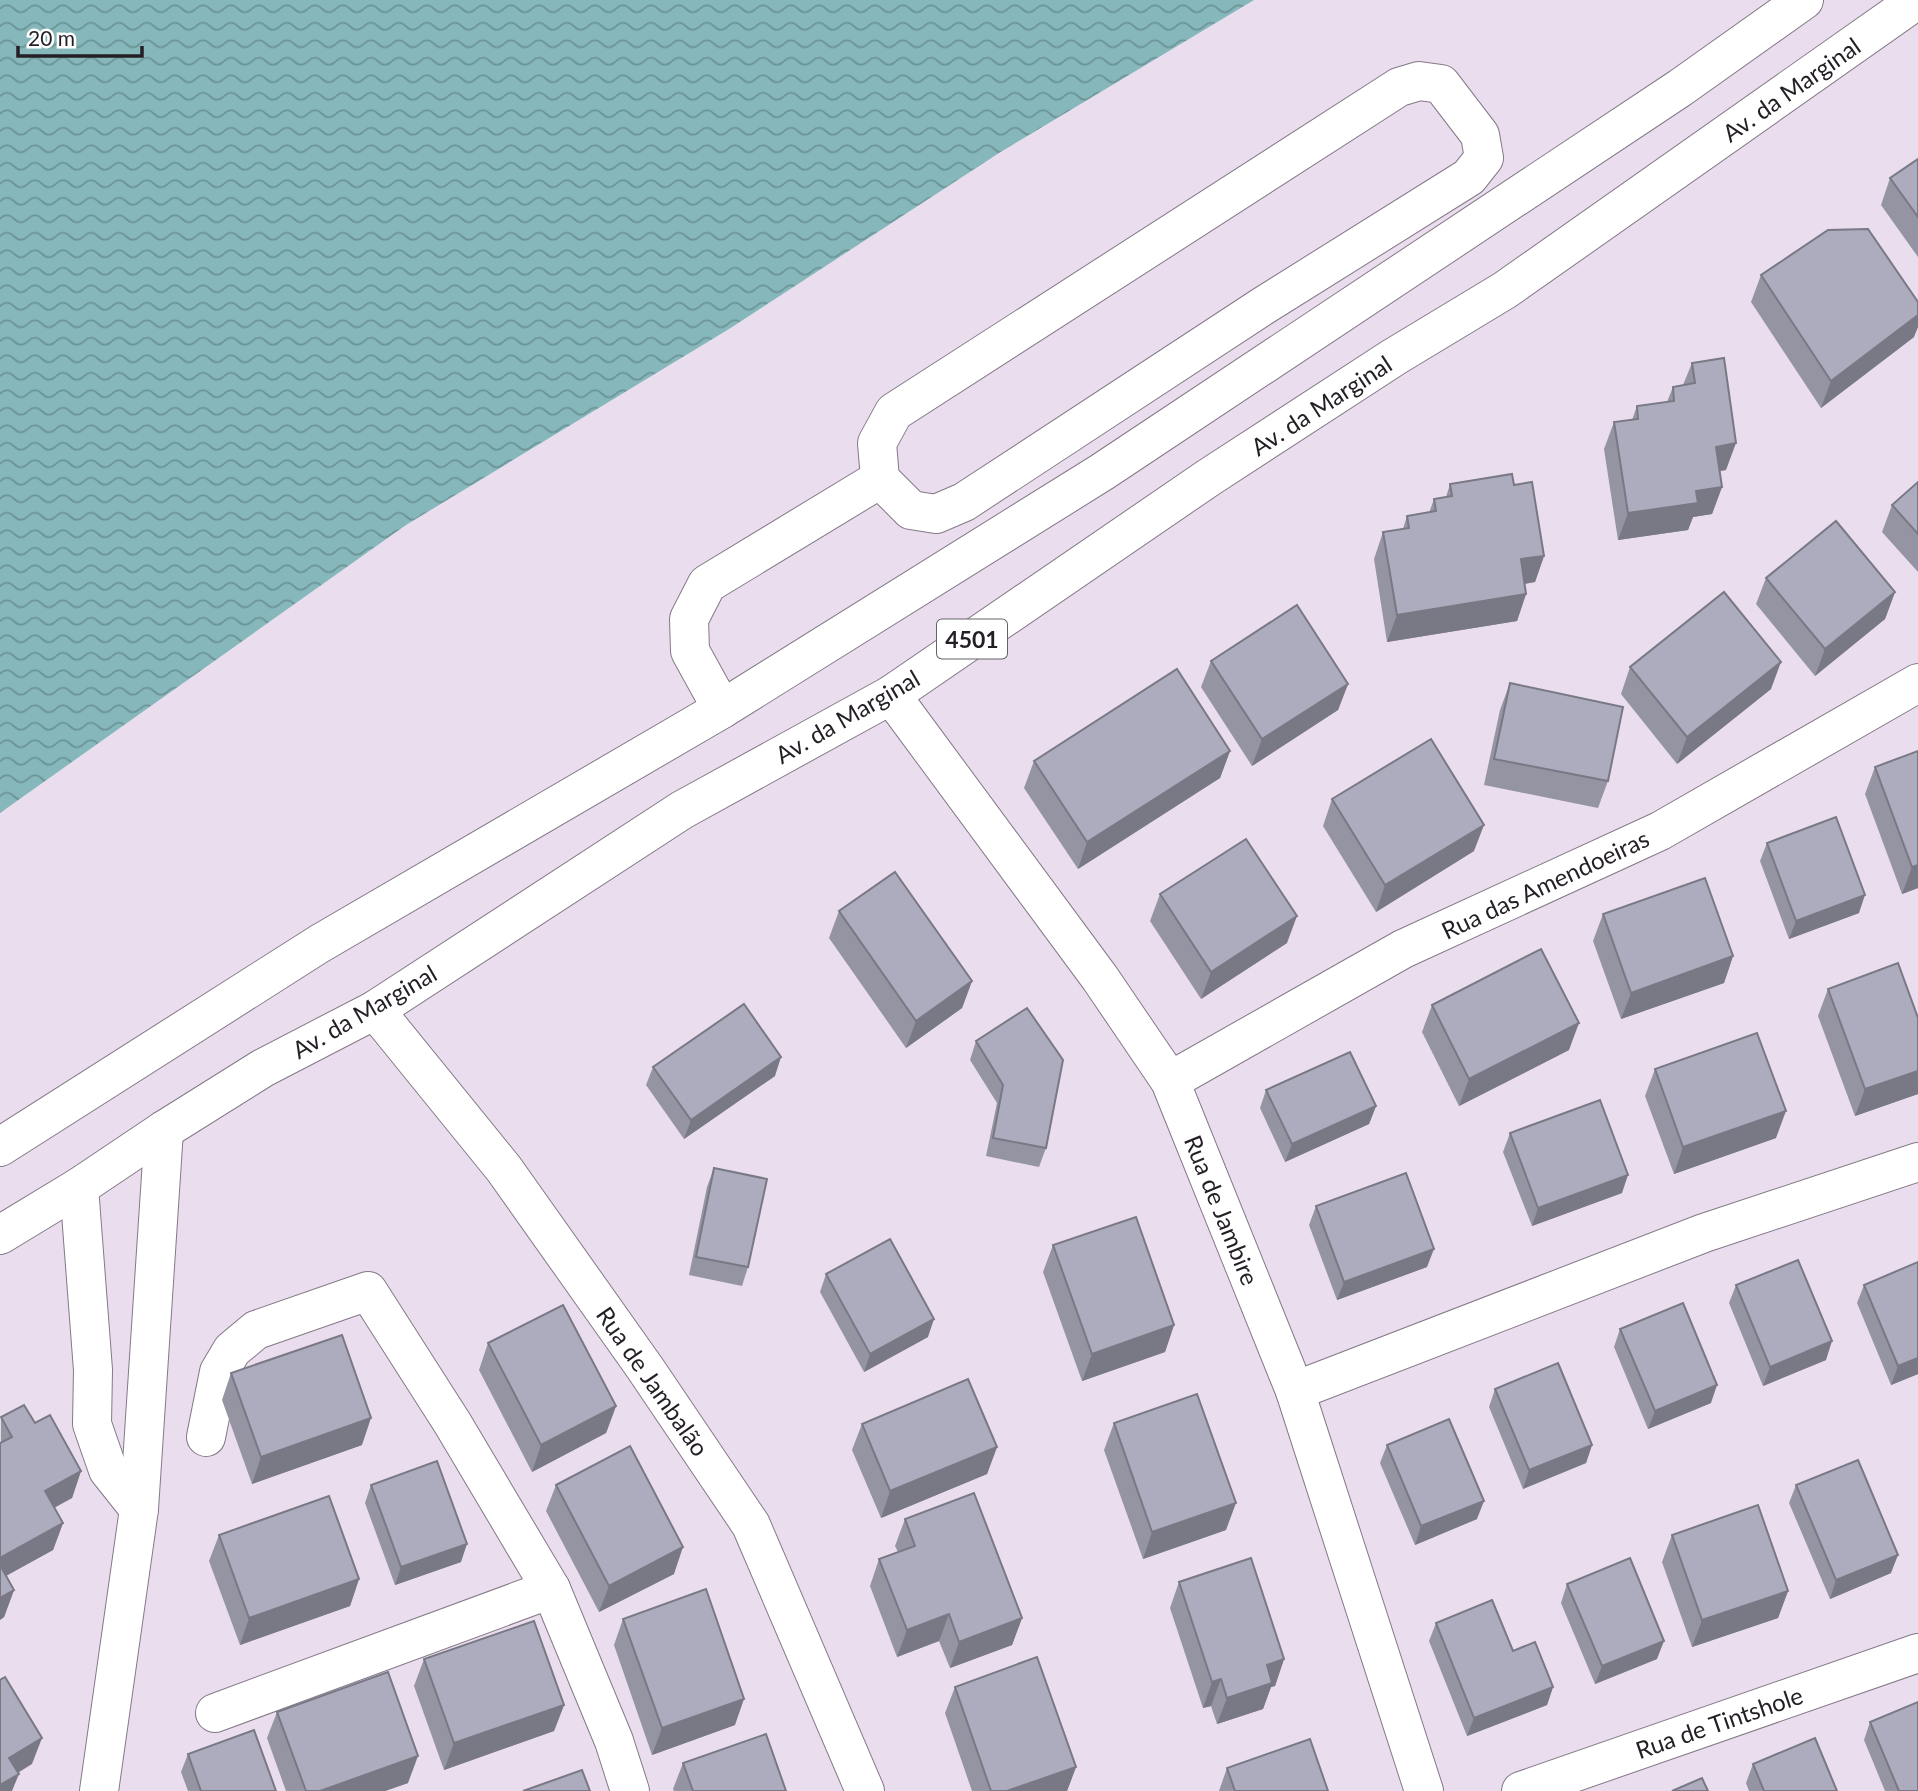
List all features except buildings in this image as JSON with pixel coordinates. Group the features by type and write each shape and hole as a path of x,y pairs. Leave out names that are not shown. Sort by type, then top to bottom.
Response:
{"main road":[{"path":"0,1147 319,943 722,709 1102,472 1669,95 1804,0"},
{"name":"Av. da Marginal","path":"0,1236 263,1068 374,1010 682,810 891,695 1208,478 1394,357 1505,290 1917,0"},
{"path":"1419,81 1441,84 1480,135 1484,158 1469,177 1264,306 964,502 936,514 911,510 880,480 877,443 894,412 1399,87 1419,81"},
{"path":"722,709 690,651 689,619 707,584 880,480"},
{"name":"Rua das Amendoeiras","path":"1170,1081 1403,949 1660,831 1918,683"},
{"name":"Rua de Jambire","path":"891,695 1100,978 1170,1081 1295,1391 1424,1791"},
{"name":"Rua de Jambalão","path":"374,1010 504,1169 653,1380 751,1525 865,1791"},
{"path":"99,1791 139,1509 164,1130"},
{"path":"1295,1391 1704,1233 1918,1161"},
{"path":"79,1187 93,1370 92,1424 108,1470 139,1509"},
{"path":"206,1437 219,1372 232,1350 256,1330 368,1291 453,1423 551,1589 614,1741 630,1791"},
{"path":"215,1713 551,1589"},
{"name":"Rua de Tintshole","path":"1521,1791 1918,1653"}],"water":[{"path":"0,0 1254,0 999,153 729,329 406,525 0,813"}]}
